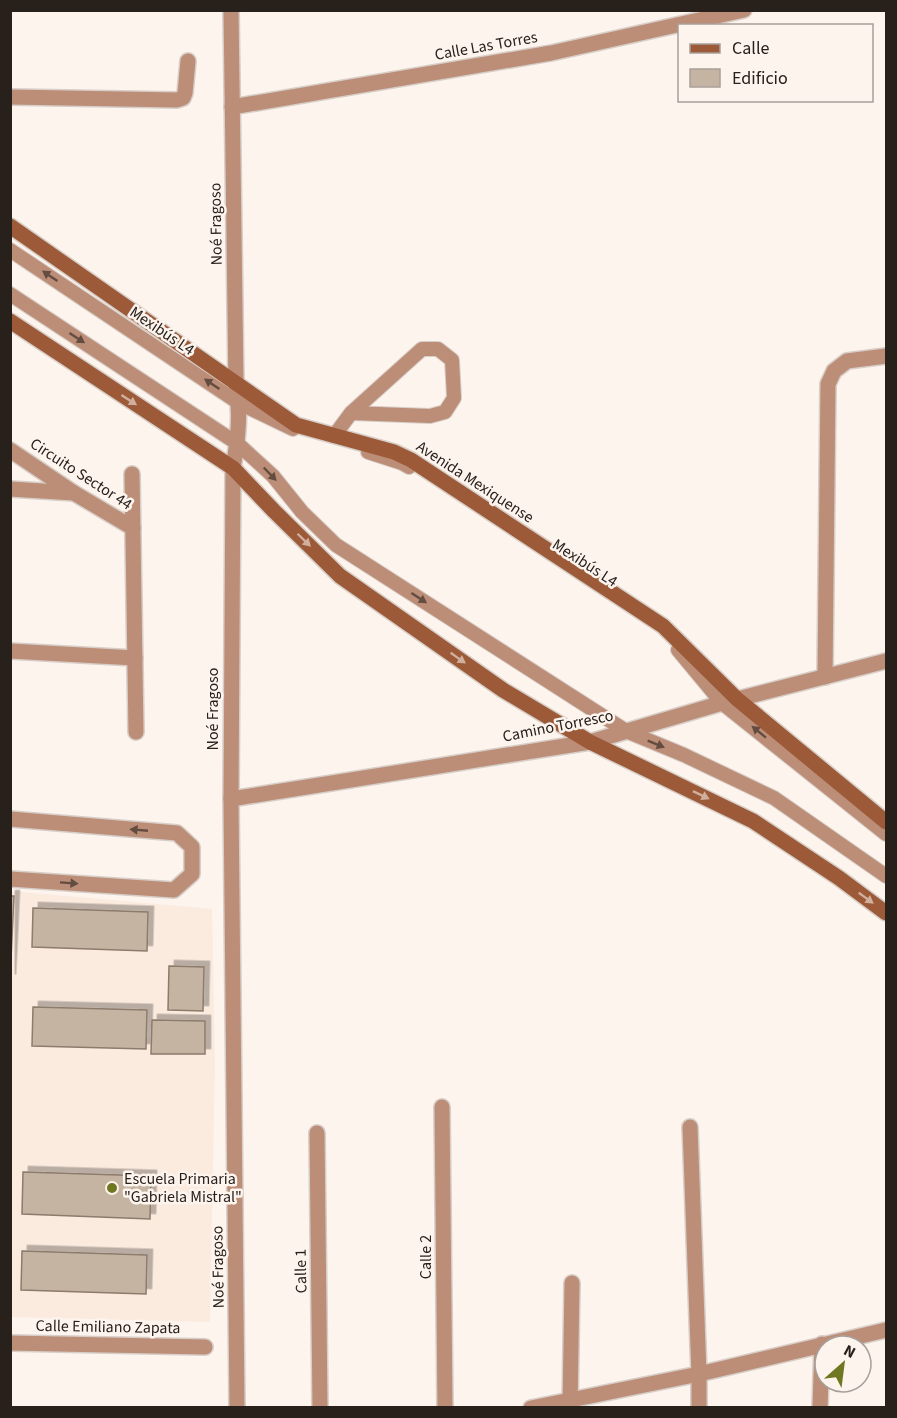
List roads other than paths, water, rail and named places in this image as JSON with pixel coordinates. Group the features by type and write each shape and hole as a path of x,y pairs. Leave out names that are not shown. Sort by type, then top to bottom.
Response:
{"main road":[{"name":"Avenida Mexiquense","path":"10,226 296,426 394,452 411,460 663,626 730,701 886,822"},
{"path":"10,321 233,468 340,576 503,690 591,742 753,821 839,878 886,913"}],"street":[{"name":"Noé Fragoso","path":"231,10 236,384 240,402 238,444 233,468 231,799 237,1407"},
{"name":"Calle Las Torres","path":"681,24 744,10"},
{"name":"Calle Las Torres","path":"232,107 551,53 678,25"},
{"path":"10,97 177,100 183,98 185,93 188,61"},
{"path":"825,676 828,384 834,371 847,362 886,356"},
{"name":"Circuito Sector 44","path":"10,450 74,493 133,528"},
{"name":"Circuito Sector 44","path":"132,474 136,732"},
{"path":"10,489 74,493"},
{"path":"10,651 135,658"},
{"name":"Camino Torresco","path":"231,799 591,742 730,701 886,662"},
{"path":"10,819 177,833 192,847 192,874 174,890 10,879"},
{"name":"Calle 2","path":"442,1107 445,1407"},
{"path":"690,1127 699,1407"},
{"name":"Calle 1","path":"317,1133 320,1407"},
{"path":"570,1403 572,1283"},
{"path":"868,1334 886,1330"},
{"name":"Calle Emiliano Zapata","path":"10,1343 205,1347"},
{"path":"531,1407 570,1403 813,1346"}],"lane":[{"name":"Mexibús L4","path":"10,250 240,402 297,431 402,463 653,627 730,701 886,834"},
{"path":"10,294 238,444 273,476 302,512 336,545 626,731 684,754 774,798 886,876"},
{"path":"334,436 351,413 422,349 438,349 452,360 453,398 445,412 430,416 351,413"}],"place":[{"name":"Escuela Primaria \"Gabriela Mistral\"","path":"112,1188"}]}
